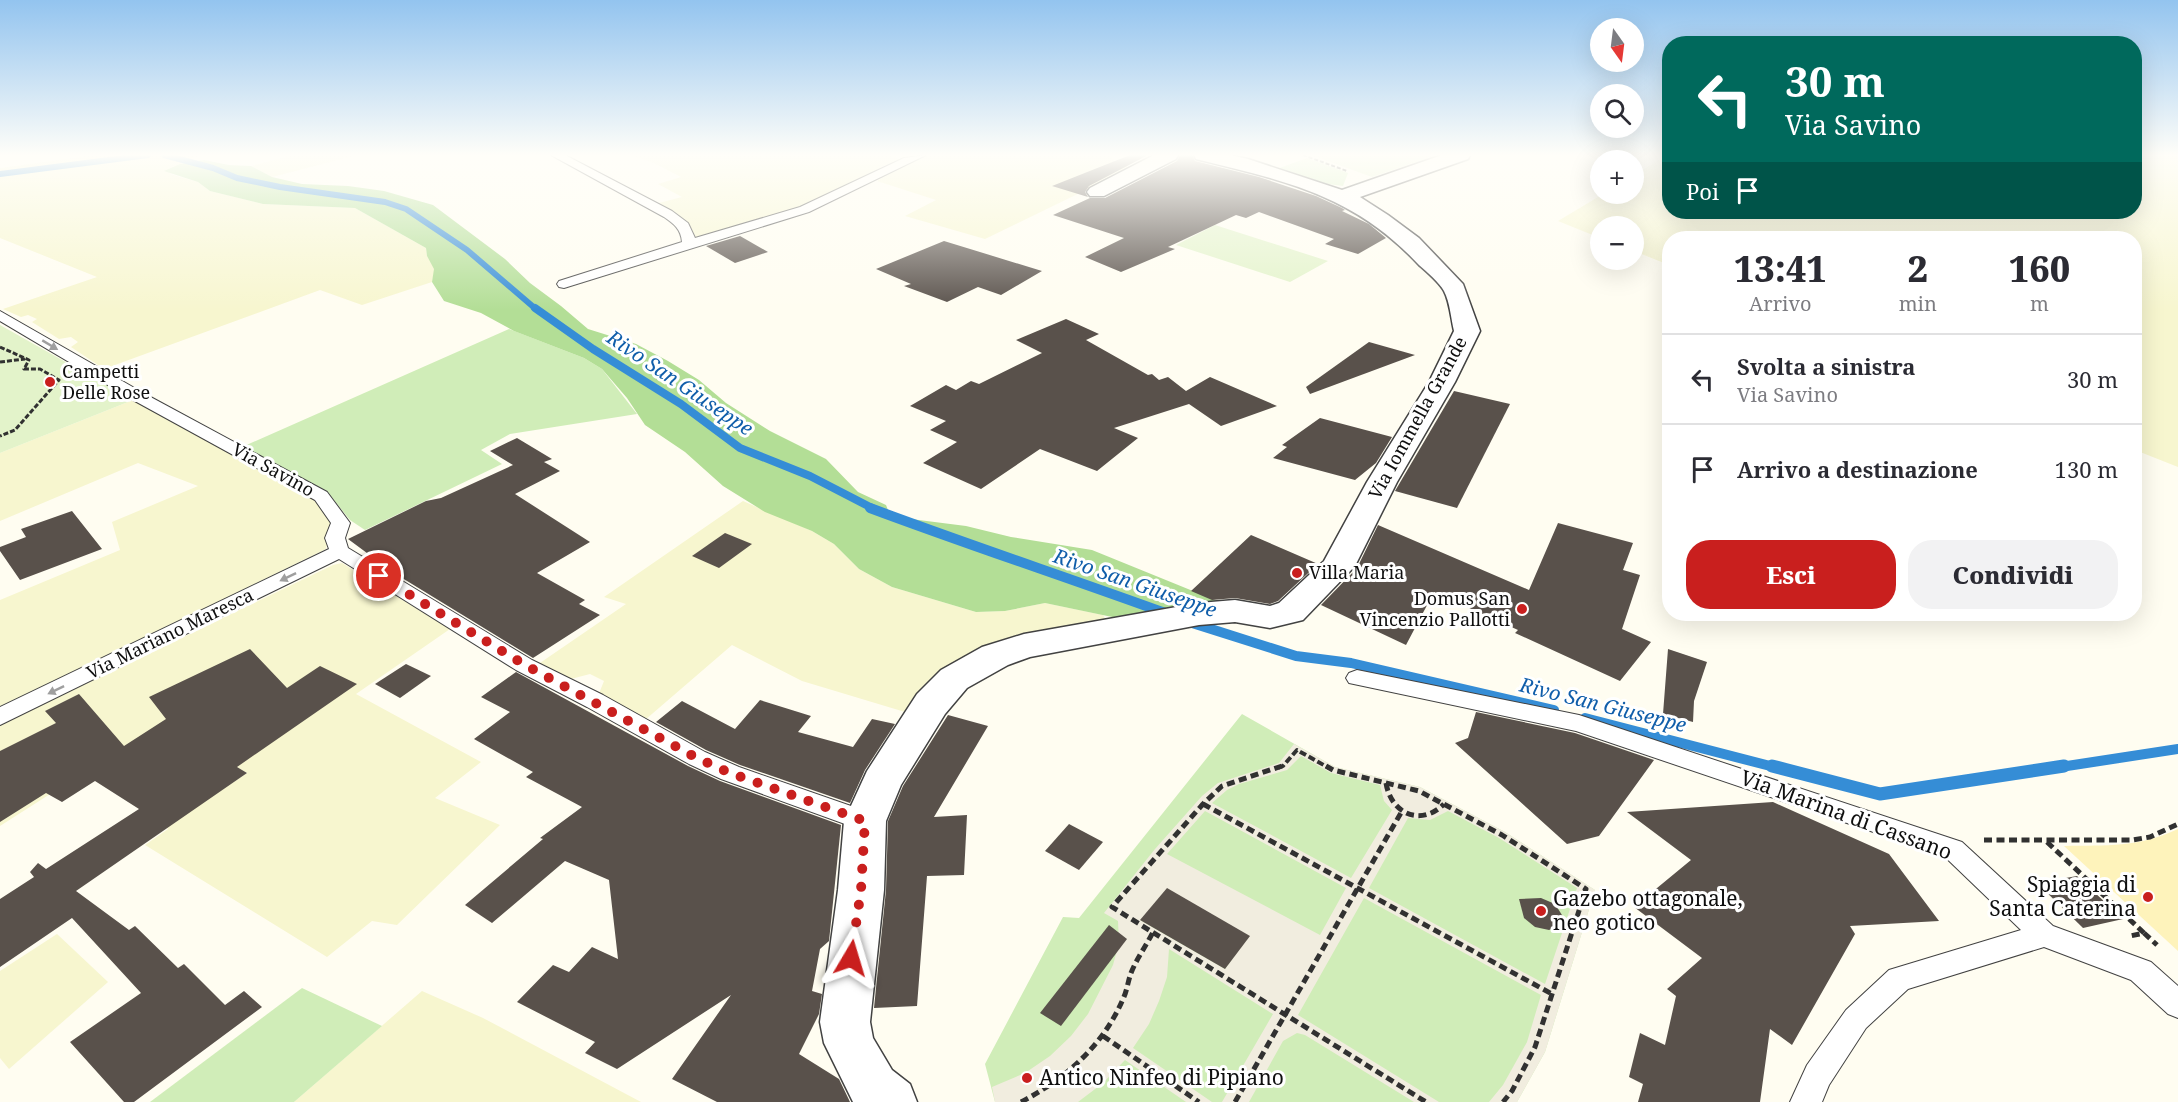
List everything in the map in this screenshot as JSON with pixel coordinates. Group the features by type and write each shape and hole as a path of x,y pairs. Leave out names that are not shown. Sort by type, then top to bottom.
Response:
{"street":[{"name":"Via Iommella Grande","path":"865,821 888,772 931,704 954,679 994,656 1024,646 1110,629 1235,610 1270,617 1291,612 1338,566 1382,482 1442,382 1467,331 1455,289 1411,243 1381,219 1360,206"},
{"path":"865,821 861,890 853,935 845,1022 849,1043 860,1067 873,1088 891,1102"}],"lane":[{"path":"654,206 683,224 688,232 689,244"},
{"path":"564,284 689,244 774,221 812,206"},
{"name":"Via Savino","path":"0,315 139,397 321,496 341,523 335,538 340,551"},
{"path":"340,551 525,665 697,758 730,773 865,821"},
{"name":"Via Mariano Maresca","path":"0,717 340,551"},
{"name":"Via Marina di Cassano","path":"1357,678 1579,723 1953,849 2044,934"},
{"path":"1806,1102 1818,1075 1856,1019 1899,979 2044,934 2141,971 2178,1005"}],"path":[{"path":"0,346 29,360 24,369 40,369 59,380 15,430 0,436"},
{"path":"0,362 25,359"},
{"path":"1426,1102 1112,906 1203,804 1222,786 1283,766 1297,750 1334,770 1419,790 1502,835 1586,889 1535,1047 1512,1091 1503,1102"},
{"path":"1386,783 1386,793 1402,811 1427,815 1440,810 1444,804"},
{"path":"1203,804 1552,994"},
{"path":"1235,1102 1402,811"},
{"path":"1953,849 1985,840 2047,842 2132,840 2150,837 2178,824"},
{"path":"2047,842 2144,933 2076,945"},
{"path":"1021,1102 1066,1074 1090,1052 1124,999 1131,973 1153,932"},
{"path":"1102,1036 1198,1102"}],"green space":[{"path":"0,206 355,208 426,248 427,256 435,269 432,282 362,305 320,290 104,369 71,347 78,342 71,337 59,339 32,322 37,319 28,315 21,317 3,309 97,277 0,238"},
{"path":"319,206 435,206 505,259 530,283 588,329 636,344 668,361 699,380 726,403 770,431 826,459 858,492 886,505 888,510 911,519 966,526 1011,537 1092,550 1220,602 1117,618 1045,603 1005,611 976,612 892,587 859,569 834,544 812,531 765,512 723,486 685,452 645,425 627,398 602,369 584,358 514,331 481,313 444,301 432,282 434,269 427,256 426,248 355,208"},
{"path":"659,206 805,206 693,241 693,232 687,223"},
{"path":"924,206 1052,206 985,239 905,216"},
{"path":"1582,206 1662,206 1662,219 2142,219 2142,206 2178,206 2178,467 2142,453 2142,231 1662,231 1662,262 1644,255 1644,216 1590,216 1590,234 1558,221"},
{"path":"1215,225 1328,261 1290,282 1176,245"},
{"name":"Campetti Delle Rose","path":"0,325 133,400 0,453"},
{"path":"509,329 584,358 602,369 637,414 510,434 481,450 502,464 365,530 350,520 328,493 242,447"},
{"path":"133,400 314,499 333,524 326,549 0,709 0,600 120,550 112,522 198,486 138,463 0,521 0,453"},
{"path":"743,501 812,531 834,544 859,569 892,587 976,612 1005,611 1045,603 1103,615 1106,620 1019,636 985,647 939,671 922,687 905,712 802,681 732,645 645,720 598,696 604,681 590,674 567,680 537,665 626,604 604,597"},
{"path":"342,563 450,629 356,694 481,762 435,798 500,825 397,925 372,921 327,957 145,845 168,829 166,827 247,773 160,724 0,826 0,725 333,565"},
{"path":"1242,714 1335,767 1420,787 1505,832 1595,890 1545,1052 1517,1102 995,1102 985,1064 1063,917 1079,918"},
{"path":"57,934 108,982 9,1069 0,1058 0,971"},
{"path":"302,988 382,1026 294,1102 150,1102"},
{"path":"422,991 483,1018 641,1102 294,1102"}],"sand":[{"name":"Spiaggia di Santa Caterina","path":"2178,829 2178,951 2064,846 2108,845 2149,840"}],"shaded area":[{"path":"1294,744 1335,767 1420,787 1505,832 1595,890 1545,1052 1517,1102 1489,1102 1503,1085 1527,1042 1541,995 1364,898 1298,1015 1439,1102 1414,1102 1305,1035 1297,1033 1283,1041 1249,1102 1222,1102 1273,1014 1169,949 1167,977 1159,1001 1149,1024 1133,1048 1212,1102 1186,1102 1125,1060 1103,1083 1078,1102 995,1102 992,1087 1025,1073 1050,1056 1071,1036 1088,1014 1113,965 1119,943 1118,921 1104,913 1155,849 1202,796 1218,783 1279,763","holes":["1301,756 1331,773 1380,785 1384,801 1392,810 1351,878 1212,803 1227,790 1239,784 1287,770","1205,811 1346,888 1320,935 1167,854","1448,811 1499,838 1577,888 1545,984 1369,888 1408,818 1430,820","1140,920 1249,936 1225,969"]}],"building":[{"path":"1072,206 1339,206 1345,210 1342,211 1369,224 1386,238 1358,254 1325,244 1334,239 1259,212 1246,218 1236,215 1168,247 1175,249 1121,272 1085,257 1124,238 1053,215"},
{"path":"740,236 768,252 735,263 706,246"},
{"path":"944,241 1042,271 1001,295 978,287 947,302 904,286 911,284 876,269"},
{"path":"1066,319 1099,334 1086,340 1148,375 1152,374 1159,380 1168,377 1186,391 1210,377 1277,406 1221,426 1189,404 1114,428 1138,438 1097,471 1040,449 981,489 923,463 957,442 930,430 946,421 910,406 946,385 956,390 971,381 979,384 1042,353 1016,340"},
{"path":"1369,342 1415,355 1310,394 1306,387"},
{"path":"1454,391 1510,404 1457,508 1395,491"},
{"path":"1320,418 1392,437 1376,463 1355,480 1273,458 1287,447 1282,445"},
{"path":"517,438 552,459 544,462 560,471 515,494 590,542 537,573 585,600 579,604 600,615 533,658 394,573 348,539 426,501 441,498 513,465 490,451"},
{"path":"72,511 102,549 20,580 0,551 0,547 26,537 21,529"},
{"name":"Domus San Vincenzio Pallotti","path":"1558,523 1633,543 1623,570 1640,575 1622,629 1651,642 1620,681 1515,633 1518,630 1434,592 1406,645 1321,605 1357,568 1378,525 1529,590"},
{"path":"725,533 752,544 719,568 692,556"},
{"name":"Villa Maria","path":"1251,535 1318,564 1278,601 1270,604 1235,598 1212,600 1191,591"},
{"path":"250,649 287,688 320,666 357,684 237,767 247,773 76,891 129,930 135,926 178,968 184,964 225,1005 244,991 262,1007 134,1102 124,1102 70,1042 141,993 72,918 0,967 0,899 34,877 30,872 38,863 46,869 139,809 95,781 62,802 46,793 0,822 0,751 56,723 45,711 79,694 124,746 166,719 149,697"},
{"path":"1668,649 1707,662 1694,701 1693,722 1663,714"},
{"path":"406,664 431,676 400,698 375,684"},
{"path":"516,672 688,766 720,781 841,825 829,941 820,949 812,991 822,994 819,1014 799,1054 839,1079 850,1102 717,1102 672,1079 731,995 617,1069 585,1053 595,1042 517,1002 553,965 569,972 592,947 618,959 609,880 565,861 492,923 465,905 543,839 540,838 582,807 526,777 533,772 474,739 510,712 481,697"},
{"path":"760,700 811,716 798,732 853,747 872,719 895,724 865,770 850,803 740,765 706,750 656,722 682,701 735,729"},
{"path":"1476,712 1575,733 1654,760 1599,836 1567,844 1455,743 1468,738"},
{"path":"948,715 988,726 934,817 967,815 964,875 927,876 917,1006 874,1008 886,890 888,821 903,786"},
{"path":"1773,802 1889,854 1939,921 1850,926 1855,934 1792,1045 1770,1029 1760,1102 1638,1102 1643,1084 1629,1077 1640,1033 1665,1045 1676,996 1667,989 1702,958 1634,907 1691,860 1627,812"},
{"path":"1069,824 1103,842 1079,870 1045,851"},
{"path":"2077,876 2123,919 2083,928 2037,883"},
{"path":"1167,888 1250,936 1225,969 1140,920"},
{"name":"Gazebo ottagonale, neo gotico","path":"1541,898 1555,904 1567,923 1549,930 1535,927 1524,918 1519,899"},
{"path":"1109,925 1127,939 1061,1026 1040,1013"}],"waterway":[{"name":"Rivo San Giuseppe","path":"398,206 406,209 467,250 537,310"},
{"name":"Rivo San Giuseppe","path":"535,308 593,349 681,404 740,448 810,476 874,509"},
{"name":"Rivo San Giuseppe","path":"870,508 1168,614"},
{"name":"Rivo San Giuseppe","path":"1189,622 1296,656 1351,663 1554,710"},
{"name":"Rivo San Giuseppe","path":"1585,718 1778,768"},
{"name":"Rivo San Giuseppe","path":"2054,768 2178,749"},
{"name":"Rivo San Giuseppe","path":"1772,766 1880,794 2064,766"}],"place":[{"name":"Campetti Delle Rose","path":"50,382"},
{"name":"Villa Maria","path":"1297,573"},
{"name":"Domus San Vincenzio Pallotti","path":"1522,609"},
{"name":"Spiaggia di Santa Caterina","path":"2148,897"},
{"name":"Gazebo ottagonale, neo gotico","path":"1541,911"},
{"name":"Antico Ninfeo di Pipiano","path":"1027,1078"}],"route":[{"path":"379,576 525,665 596,701 697,758 730,773 865,821 861,890 851,958"}]}
